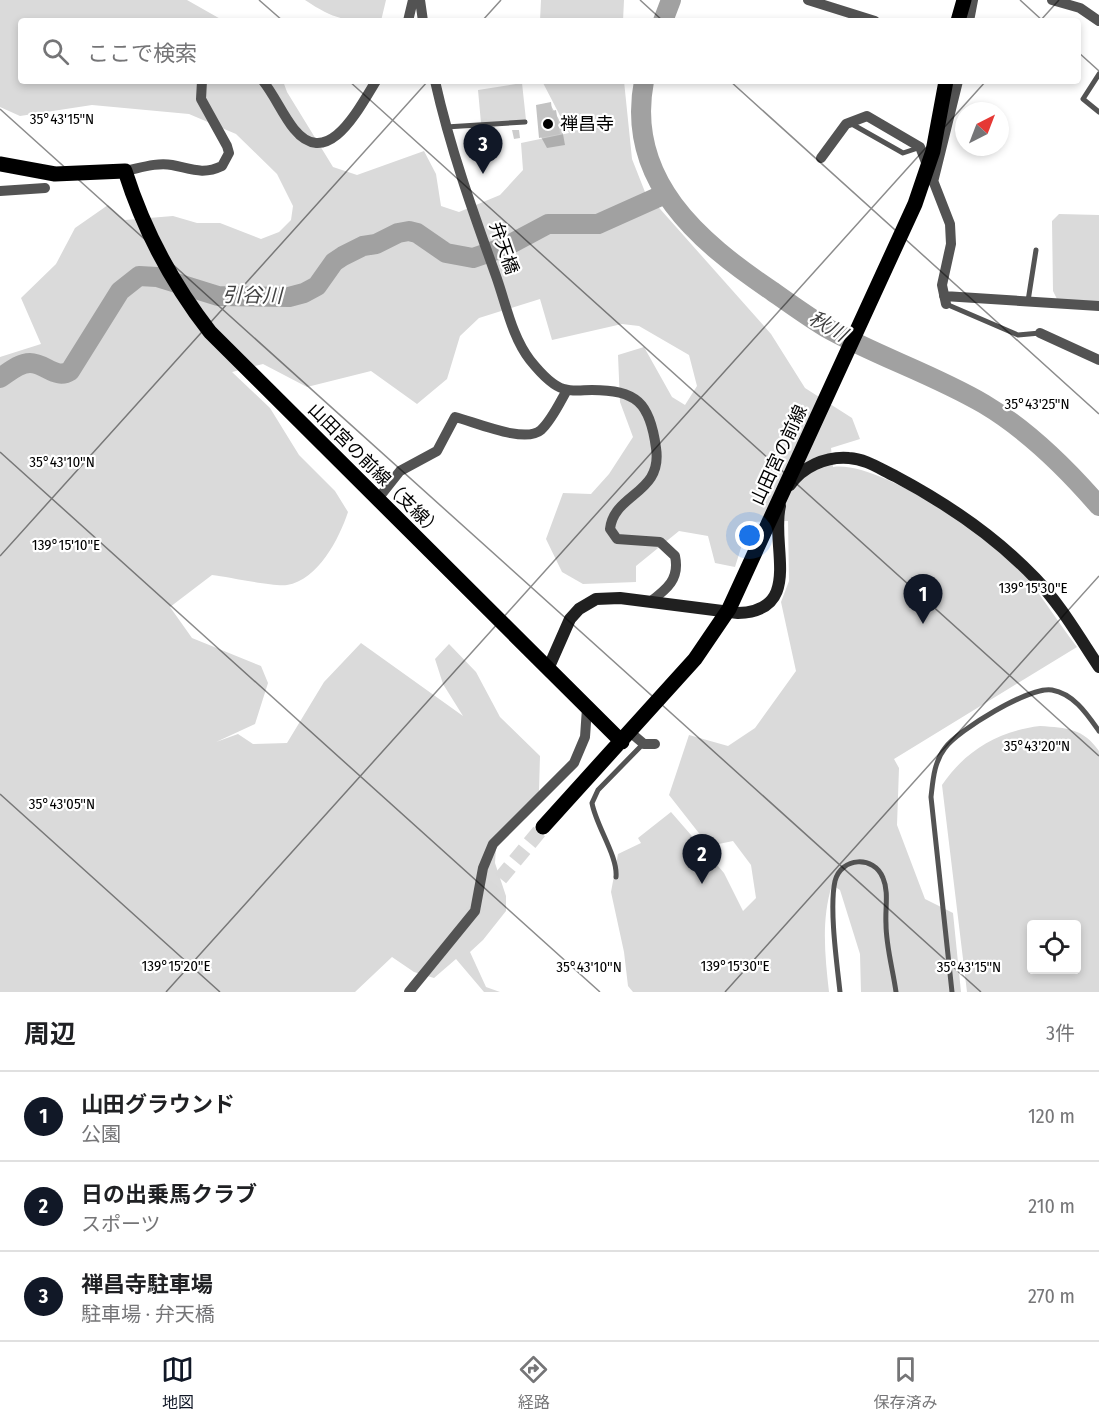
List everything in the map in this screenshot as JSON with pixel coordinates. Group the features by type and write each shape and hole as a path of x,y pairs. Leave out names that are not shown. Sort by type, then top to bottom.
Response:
{"main road":[{"path":"959,18 963,0"},
{"name":"山田宮の前線","path":"543,827 656,705 705,646 742,583 915,204 933,151 945,84"},
{"path":"0,164 55,174 125,171"},
{"name":"山田宮の前線（支線）","path":"125,171 135,200 166,268 189,303 225,347 587,708 627,737"}],"street":[{"path":"409,18 413,0"},
{"path":"420,0 423,18"},
{"path":"808,0 865,18"},
{"path":"963,0 968,18"},
{"path":"1052,0 1080,8 1099,21"},
{"path":"125,171 172,165 196,172 222,165 227,160 227,146 201,99 202,84"},
{"path":"265,84 292,127 307,142 315,144 331,139 351,120 374,84"},
{"name":"弁天橋","path":"436,84 445,127 471,205 526,354 554,384 567,390"},
{"path":"933,182 957,84"},
{"path":"821,158 850,123 867,116 918,144 950,224 951,244 942,285 945,300 1028,301 1099,306"},
{"path":"0,191 45,188"},
{"path":"1040,333 1099,360"},
{"path":"377,500 400,471 427,459 437,451 455,417 519,435 535,434 545,425 567,390 613,390 632,395 639,401 654,433 657,451 653,475 642,490 620,506 611,518 610,529 617,539 660,542 675,556 677,574 669,587 650,602"},
{"path":"548,669 568,623 583,606 608,597 738,613 752,612 763,607 776,593 780,579 778,514 786,490 795,477 814,464 834,458 853,458 872,464 942,502 1010,554 1047,592 1099,667"},
{"path":"409,992 475,911 483,868 494,844 574,763 585,737 587,708"},
{"path":"627,737 650,744"}],"lane":[{"path":"1099,74 1083,99 1099,112"},
{"path":"445,127 525,122"},
{"path":"1028,301 1036,250"},
{"path":"945,300 1018,335 1040,333"},
{"path":"952,992 931,797 933,773 944,749 972,724 1015,700 1048,689 1063,693 1075,702 1099,731"},
{"path":"616,877 616,869 597,825 592,803 598,790 650,744"},
{"path":"840,992 835,941 835,882 839,872 846,866 861,862 875,866 884,880 886,925 896,992"}],"shaded area":[{"path":"0,0 187,0 219,18 18,18 18,84 284,84 333,167 357,175 424,151 436,174 441,206 459,212 500,195 523,170 521,143 569,133 544,84 624,84 632,159 645,192 771,334 805,388 852,418 860,439 831,448 833,467 852,468 901,486 978,534 1022,572 1077,647 894,759 899,768 897,825 925,899 953,913 961,992 861,992 860,954 840,890 832,885 825,925 829,992 633,992 628,986 624,952 611,892 618,854 641,843 638,838 671,812 724,873 743,911 756,898 751,865 733,841 709,846 669,795 689,735 728,746 755,728 796,671 781,602 789,581 788,521 749,522 735,567 715,563 708,536 679,531 636,566 636,582 583,584 562,572 546,539 563,493 591,494 609,474 633,437 620,402 618,355 644,347 672,397 685,405 697,386 689,355 639,326 622,324 552,340 540,299 479,318 460,336 447,379 417,404 371,371 307,387 263,364 232,372 270,408 299,455 335,491 348,512 326,557 318,567 298,582 281,585 212,575 170,607 192,638 261,666 268,683 255,724 216,742 238,734 253,744 287,743 324,682 361,643 463,716 443,684 435,659 449,644 476,672 500,717 540,756 539,791 496,848 495,863 506,896 506,911 483,940 470,952 486,987 500,992 484,992 456,959 434,978 414,972 392,957 355,992 0,992 0,357 41,344 21,298 56,264 75,228 108,205 125,220 173,216 197,223 220,223 261,239 279,232 291,220 293,206 277,174 236,134 189,114 92,105 20,116 0,107"},
{"path":"305,0 386,0 382,18 341,18 324,12"},
{"path":"541,0 624,0 623,18 540,18"},
{"path":"522,84 526,120 481,123 478,90"},
{"path":"1059,214 1099,215 1099,302 1058,301 1053,291 1052,221"},
{"path":"1040,726 1074,731 1087,738 1099,751 1099,992 967,992 942,785 972,752 1010,732"}],"building":[{"name":"禅昌寺","path":"551,102 552,111 556,110 560,134 539,138 536,105"}],"waterway":[{"name":"秋川","path":"664,18 671,0"},
{"name":"秋川","path":"644,84 641,116 646,149 657,178 673,205 694,229 745,272 825,327 945,383 1000,414 1045,450 1099,506"},
{"name":"引谷川","path":"0,378 26,363 35,364 60,374 70,371 120,291 139,276 157,277 218,296 289,297 317,286 334,262 343,256 398,233 409,231 417,233 446,253 473,258 505,247 548,224 598,224 665,194"}],"tunnel":[{"path":"471,914 543,827"}],"place":[{"name":"禅昌寺","path":"548,124"},
{"name":"禅昌寺駐車場","path":"483,174"},
{"name":"山田グラウンド","path":"923,624"},
{"name":"日の出乗馬クラブ","path":"702,884"}]}
